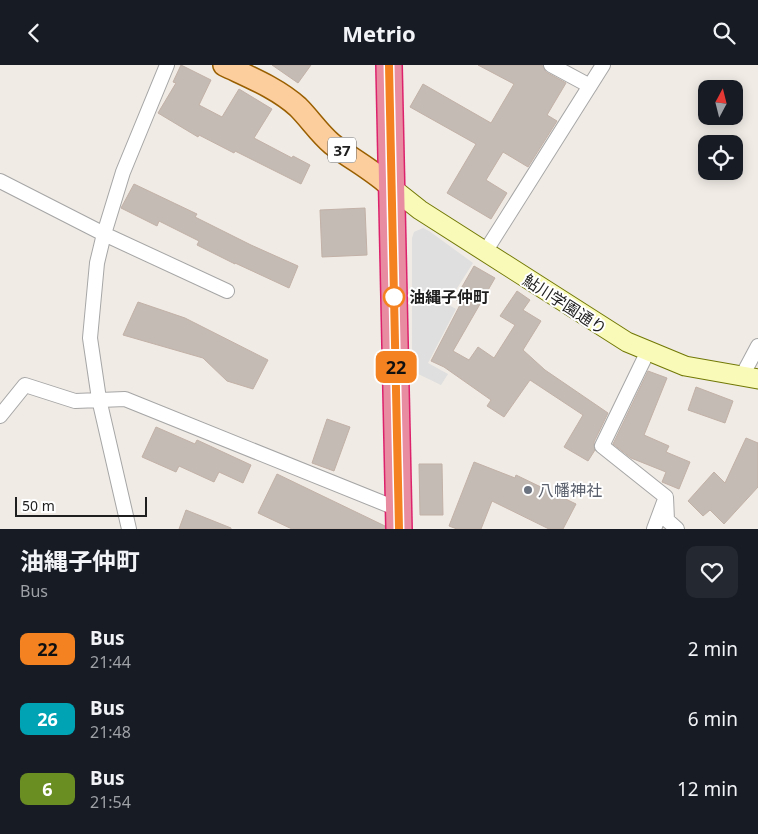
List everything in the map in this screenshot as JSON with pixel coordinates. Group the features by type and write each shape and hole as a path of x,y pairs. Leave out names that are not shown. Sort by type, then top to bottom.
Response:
{"highway":[{"path":"389,65 398,519"}],"main road":[{"name":"37","path":"224,65 268,86 298,107 334,145 380,177 391,187"}],"street":[{"path":"129,529 99,399 90,338 97,263 104,234 123,171 167,65"},
{"path":"551,65 590,86"},
{"path":"484,252 603,65"},
{"path":"0,181 104,234 227,291"},
{"name":"鮎川学園通り","path":"391,187 420,210 627,342 685,366 750,378"},
{"path":"750,378 758,346"},
{"path":"648,351 602,446 666,497 667,520 676,529"},
{"path":"0,417 25,385 75,401 125,399 398,519"},
{"path":"654,529 666,497"}],"shaded area":[{"path":"423,228 473,263 447,304 456,309 428,363 448,374 441,385 412,371 412,238 414,232"}],"building":[{"path":"181,65 211,80 199,105 222,117 239,89 272,109 254,138 292,158 293,156 310,165 301,184 235,151 234,153 199,135 198,137 158,113 176,83 173,82"},
{"path":"272,65 311,65 298,83"},
{"path":"478,65 542,65 546,72 566,83 547,115 557,121 528,167 503,152 486,180 507,193 491,219 447,193 476,144 410,107 423,84 491,123 514,84"},
{"path":"134,184 197,214 195,217 251,245 298,266 289,288 197,245 199,241 159,221 157,226 121,208"},
{"path":"365,208 367,255 322,257 320,210"},
{"path":"474,266 495,278 453,351 469,360 478,347 494,358 515,325 500,316 517,291 530,300 523,310 541,321 523,350 545,370 608,413 594,442 595,450 588,461 564,447 583,415 530,380 504,417 487,406 491,400 444,367 431,361 461,303 455,299"},
{"path":"138,302 185,318 268,360 253,389 227,381 203,358 123,335"},
{"path":"648,371 667,378 644,435 669,446 666,452 690,462 679,489 662,482 666,472 631,458 613,444"},
{"path":"696,387 733,401 725,423 688,410"},
{"path":"327,419 350,427 334,471 312,463"},
{"path":"156,427 195,444 197,440 251,465 243,483 219,472 214,482 179,466 176,472 142,457"},
{"path":"746,438 758,443 758,487 724,524 710,510 703,516 688,501 714,472 725,483"},
{"path":"474,462 515,478 516,475 576,504 563,529 549,529 492,501 481,529 457,529 449,526"},
{"path":"419,464 442,464 443,515 420,515"},
{"path":"277,474 385,526 385,529 292,529 258,513"},
{"path":"186,510 231,528 231,529 179,529"}],"bus line":[{"name":"22","path":"389,65 399,529"}],"place":[{"name":"油縄子仲町","path":"394,297"},
{"name":"八幡神社","path":"528,490"}]}
